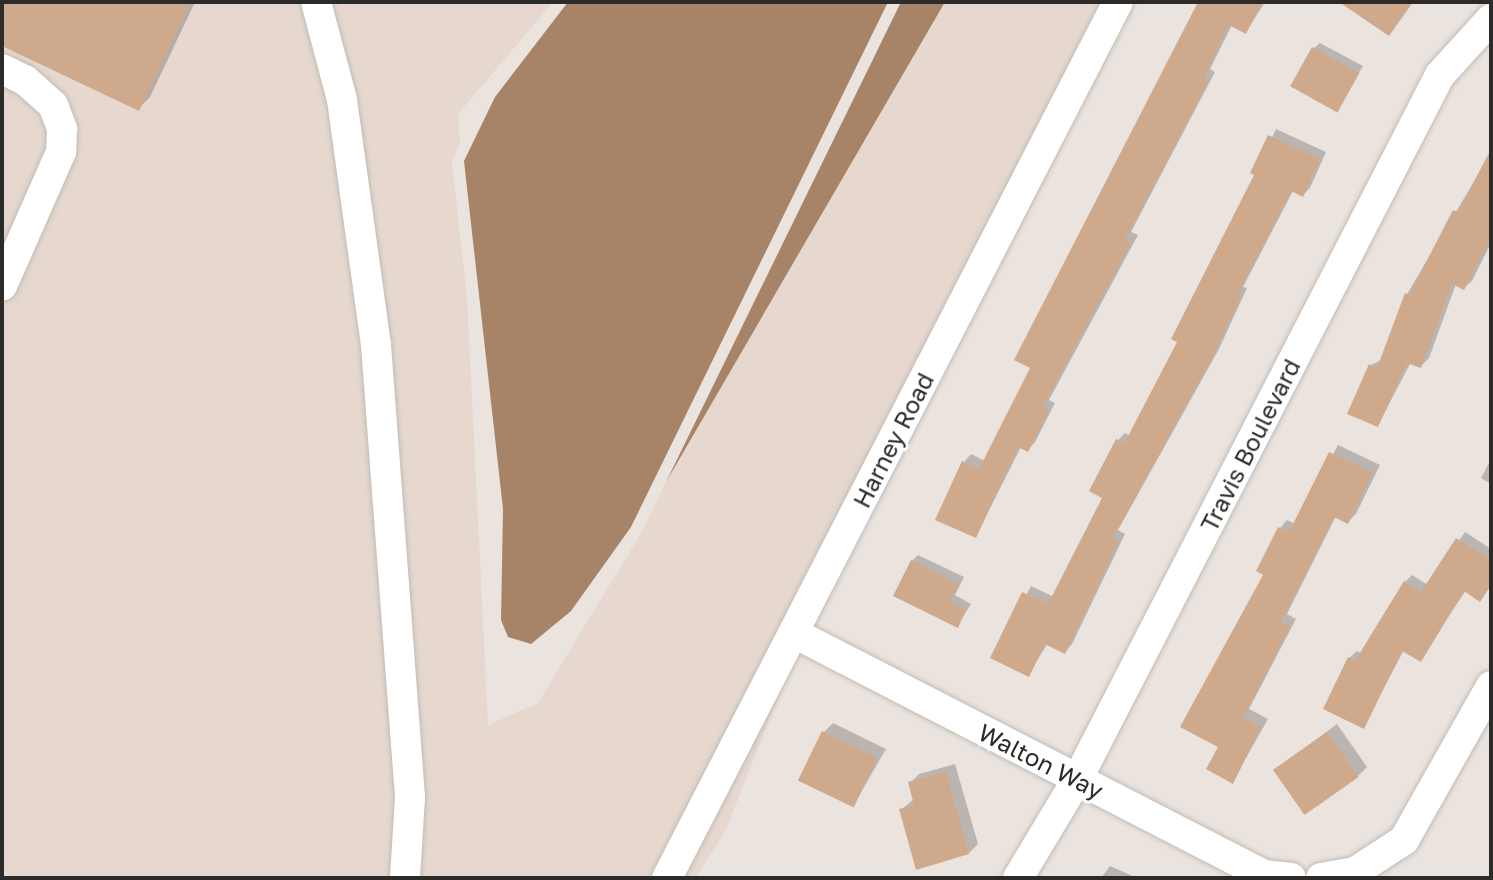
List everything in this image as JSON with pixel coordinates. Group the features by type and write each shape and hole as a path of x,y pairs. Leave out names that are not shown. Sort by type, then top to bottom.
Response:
{"street":[{"path":"316,2 342,100 376,345 410,798 405,878"},
{"name":"Harney Road","path":"667,878 1118,2"},
{"name":"Travis Boulevard","path":"1018,878 1077,780 1440,75 1491,19"},
{"path":"2,69 25,80 53,106 62,129 61,152 2,286"},
{"name":"Walton Way","path":"794,633 1264,875 1291,878"},
{"path":"1321,878 1355,872 1404,840 1491,686"}],"shaded area":[{"path":"2,2 302,2 329,104 363,346 396,798 392,878 2,878"},
{"path":"330,2 553,2 458,114 460,142 452,163 467,298 488,725 538,703 640,535 666,482 945,2 1105,2 652,878 419,878 403,520 389,342"},
{"path":"568,2 888,2 631,527 571,611 531,644 508,637 501,620 503,509 464,161 495,97"},
{"path":"901,2 945,2 666,482"},
{"path":"785,680 725,832 695,878 682,878"}],"building":[{"path":"2,2 190,2 139,111 2,46"},
{"path":"1198,2 1262,2 1246,34 1229,25 1204,77 1209,80 1125,240 1131,243 1042,408 1049,411 1028,452 1018,447 976,538 935,520 962,461 979,469 1030,368 1014,360"},
{"path":"1339,2 1413,2 1389,36"},
{"path":"1312,47 1359,73 1337,113 1290,86"},
{"path":"1268,135 1320,159 1303,197 1291,191 1238,294 1241,296 1212,358 1113,538 1119,541 1065,654 1045,644 1029,677 990,658 1022,592 1048,604 1102,498 1089,491 1116,439 1124,444 1177,342 1171,339 1254,175 1250,173"},
{"path":"1491,149 1491,239 1464,290 1452,284 1421,368 1407,363 1378,427 1347,414 1369,364 1377,368 1405,293 1409,295 1453,210 1458,212"},
{"path":"1329,452 1373,473 1348,524 1334,517 1281,622 1290,627 1243,717 1261,727 1233,784 1206,769 1218,747 1180,727 1263,575 1256,571 1278,527 1289,532"},
{"path":"1456,538 1491,560 1491,585 1480,602 1464,591 1421,662 1402,651 1364,729 1323,709 1348,657 1355,661 1404,581 1421,592"},
{"path":"911,560 959,584 950,602 966,610 958,628 893,596"},
{"path":"822,731 878,758 854,808 798,780"},
{"path":"1327,732 1359,777 1304,815 1273,770"},
{"path":"946,772 969,854 916,870 899,809 914,805 908,782"}]}
